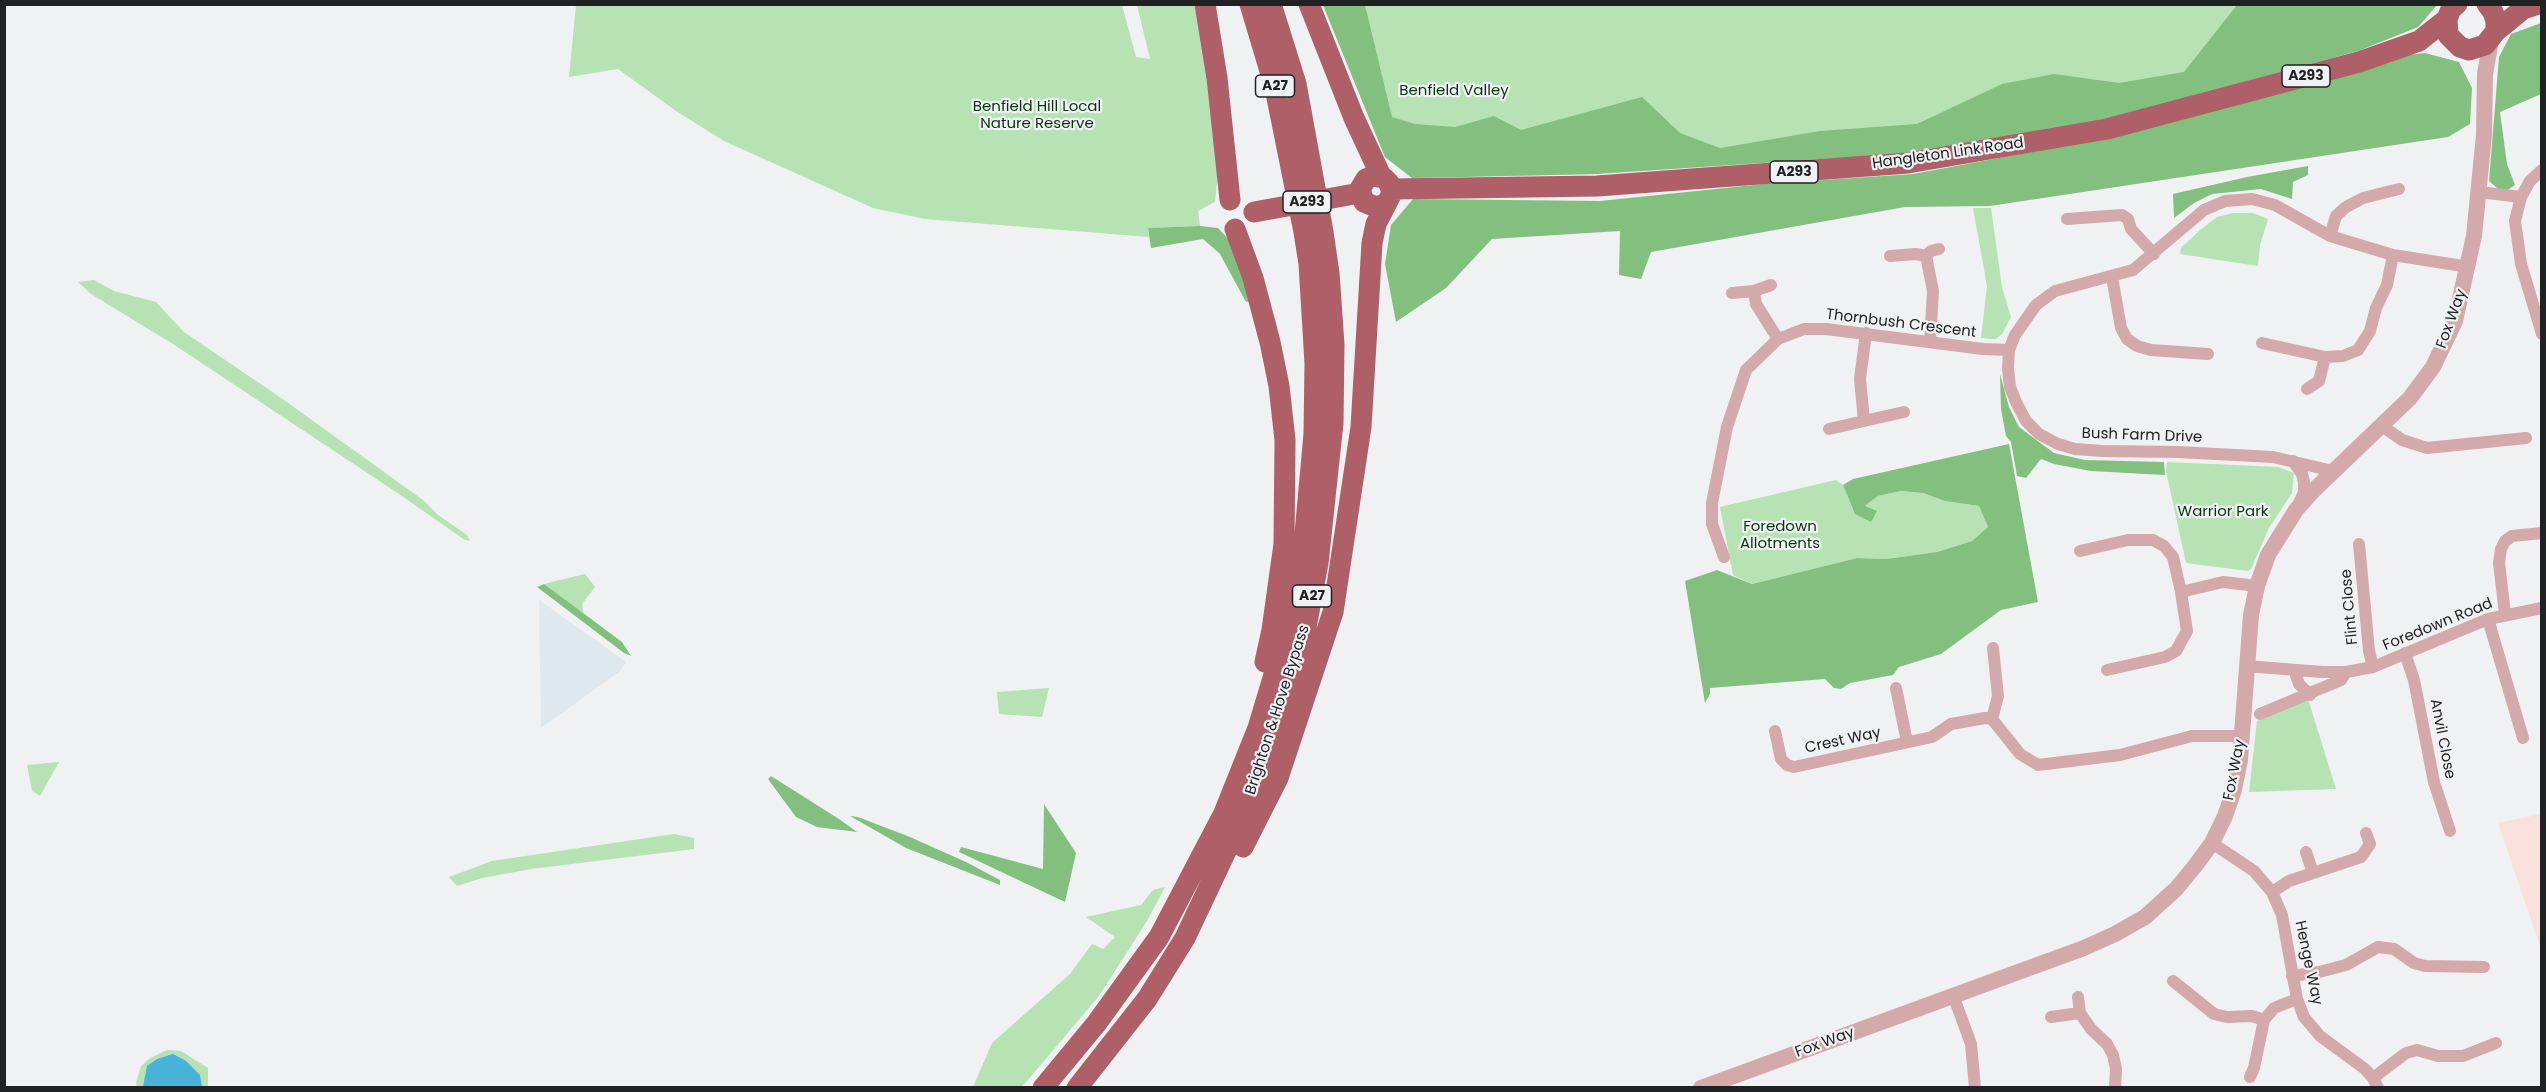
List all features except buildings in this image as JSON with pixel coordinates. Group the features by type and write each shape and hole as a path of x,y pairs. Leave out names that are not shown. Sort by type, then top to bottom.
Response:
{"highway":[{"path":"1205,4 1217,78 1230,200 1224,207 1223,217 1227,225 1235,229 1249,225 1254,212 1245,200 1230,200"},
{"name":"Brighton & Hove Bypass","path":"1250,4 1302,169"},
{"name":"Brighton & Hove Bypass","path":"1077,1088 1147,999 1185,938 1252,796 1304,638 1318,563 1331,463 1334,393 1331,310 1302,169 1296,84 1271,4"},
{"path":"1309,4 1386,190"},
{"path":"2487,5 2530,7"},
{"path":"2487,5 2496,21 2494,35"},
{"path":"2452,9 2448,35 2461,45 2485,45 2494,35 2530,7"},
{"name":"Hangleton Link Road","path":"2419,41 2452,9"},
{"name":"Hangleton Link Road","path":"1386,190 1597,186 1908,163 2107,129 2359,62 2419,41 2461,45"},
{"name":"A293","path":"1254,212 1360,192 1364,202 1376,207 1386,190"},
{"name":"A27","path":"1185,938 1231,869 1278,778 1333,612 1361,427 1372,243 1386,190"},
{"name":"A27","path":"1224,813 1246,743 1272,630 1286,516 1285,440 1279,386 1264,316 1249,264 1235,229"},
{"name":"Brighton & Hove Bypass","path":"1043,1088 1096,1024 1159,937 1224,813 1258,728 1288,628 1304,545 1314,435 1315,363 1309,264 1314,232"}],"street":[{"name":"Fox Way","path":"1701,1088 2084,948 2115,934 2145,917 2176,889 2212,843 2225,816 2234,789 2242,736 2251,615 2257,586 2268,555 2296,510 2333,471 2410,398 2441,353 2455,321 2469,267 2484,135 2485,75 2494,35"},
{"path":"2461,45 2485,75"},
{"path":"2541,170 2530,181 2521,196 2515,220 2521,264 2541,334"},
{"path":"2330,236 2336,216 2346,207 2363,198 2399,189"},
{"path":"2479,192 2521,196"},
{"name":"Bush Farm Drive","path":"2333,471 2273,457 2103,451 2075,449 2058,444 2039,434 2026,421 2010,387 2009,351 2015,335 2036,305 2055,291 2133,270 2204,210 2225,201 2252,199 2275,205 2330,236 2393,255 2469,267"},
{"path":"2067,219 2122,214 2128,219 2131,229 2154,254"},
{"path":"1926,256 1931,251 1939,249"},
{"path":"1890,256 1916,254 1926,256"},
{"path":"2262,342 2325,357 2343,356 2358,350 2370,331 2376,308 2387,285 2393,255"},
{"path":"1926,256 1933,291 1930,342"},
{"path":"2112,277 2121,327 2127,339 2137,346 2151,350 2208,354"},
{"path":"1732,293 1754,291 1762,286 1771,285"},
{"path":"1754,291 1756,304 1778,339"},
{"name":"Thornbush Crescent","path":"1724,557 1712,524 1715,482 1723,443 1746,370 1778,339 1804,329 1826,329 1983,350 2009,351"},
{"path":"1864,421 1860,379 1866,333"},
{"path":"2307,389 2319,381 2325,357"},
{"path":"1829,429 1904,412"},
{"path":"2382,426 2402,440 2427,448 2526,438"},
{"path":"2293,461 2302,474 2304,482 2304,492 2296,510"},
{"path":"2505,614 2499,563 2501,549 2505,541 2512,536 2541,533"},
{"path":"2080,551 2128,540 2153,540 2164,546 2173,557 2181,592 2187,631 2176,651 2165,657 2107,670"},
{"name":"Flint Close","path":"2359,544 2369,651 2373,667"},
{"path":"2181,592 2223,582 2257,586"},
{"name":"Foredown Road","path":"2246,666 2346,672 2373,667 2488,619 2541,608"},
{"path":"2488,619 2523,738"},
{"path":"1993,648 1998,696 1992,719 2020,754 2038,765 2055,765 2120,755 2192,736 2242,736"},
{"name":"Anvil Close","path":"2405,653 2415,680 2434,782 2450,831"},
{"path":"2295,670 2299,684 2310,695"},
{"name":"Foredown Road","path":"2260,714 2310,695 2341,680 2346,672"},
{"path":"1896,688 1907,742"},
{"name":"Crest Way","path":"1775,731 1780,759 1794,767 1932,737 1951,724 1985,718 1992,719"},
{"path":"2272,892 2289,881 2358,858 2370,844 2366,833"},
{"name":"Henge Way","path":"2212,843 2254,871 2272,892 2282,915 2292,976 2304,1017 2320,1036 2376,1083"},
{"path":"2306,852 2313,873"},
{"path":"2292,976 2346,965 2378,947 2394,949 2414,963 2425,966 2484,967"},
{"path":"2173,981 2214,1014 2227,1017 2252,1016 2264,1020"},
{"path":"1953,995 1971,1044 1975,1088"},
{"path":"2078,997 2080,1013 2091,1029 2107,1044 2113,1055 2116,1069 2115,1088"},
{"path":"2250,1077 2264,1020 2274,1008 2297,999"},
{"path":"2051,1017 2080,1013"},
{"path":"2376,1083 2406,1053 2417,1050 2438,1056 2463,1056 2496,1043"}],"shaded area":[{"path":"539,600 626,662 620,671 541,728"},
{"path":"2542,814 2541,949 2498,823"}],"green space":[{"name":"Benfield Hill Local Nature Reserve","path":"576,5 1122,5 1136,57 1150,59 1137,5 1200,5 1218,173 1215,202 1198,211 1200,226 1148,228 1149,237 925,219 873,208 724,141 676,111 618,69 569,77"},
{"name":"Benfield Valley","path":"1323,5 2437,5 2418,27 2358,51 2097,122 1597,174 1412,178 1385,157"},
{"path":"1323,5 1365,5 1392,117 1415,124 1455,127 1494,116 1521,130 1642,97 1680,133 1720,148 1820,131 1917,124 2002,84 2054,74 2119,83 2184,72 2237,5 2437,5 2418,27 2358,51 2097,122 1898,154 1597,174 1412,178 1385,157"},
{"path":"2541,23 2541,94 2500,112 2507,164 2515,185 2503,193 2489,181 2499,57 2511,34"},
{"path":"2425,53 2459,62 2472,88 2470,124 2448,137 1990,206 1905,207 1651,252 1641,279 1619,275 1620,231 1492,239 1446,288 1396,322 1385,264 1391,225 1413,199 1600,201 1764,184 1913,174 2096,140 2389,57"},
{"path":"2308,166 2308,175 2293,182 2292,199 2261,189 2212,194 2194,203 2174,218 2173,194"},
{"path":"1973,208 1991,208 2002,287 2011,317 2002,334 1996,339 1981,338 1987,286"},
{"path":"2233,213 2253,213 2268,219 2260,245 2258,266 2180,254 2181,248 2200,230 2217,217"},
{"path":"1200,226 1218,228 1235,246 1255,299 1246,302 1220,254 1203,239 1151,248 1148,228"},
{"path":"94,280 114,291 156,302 184,332 284,400 423,500 437,514 467,535 470,541 465,540 173,344 91,294 78,282"},
{"path":"2000,374 2009,407 2019,427 2054,453 2085,460 2164,462 2165,475 2091,471 2054,464 2041,459 2026,478 2017,476 2011,442 2006,436 2001,409"},
{"path":"2009,444 2038,602 2001,610 1941,654 1899,667 1893,675 1850,683 1841,689 1834,688 1825,679 1710,688 1710,694 1705,703 1685,581 1717,570 1752,584 1857,558 1886,559 1937,552 1972,541 1988,527 1979,506 1945,501 1923,493 1901,491 1878,496 1865,506 1877,511 1871,522 1855,514 1843,485 1853,479"},
{"name":"Warrior Park","path":"2167,462 2278,467 2294,473 2292,493 2269,528 2251,569 2248,571 2186,563 2166,471"},
{"name":"Foredown Allotments","path":"1836,480 1843,485 1855,514 1878,496 1901,491 1923,493 1945,501 1979,506 1988,527 1972,541 1937,552 1886,559 1857,558 1752,584 1733,575 1720,507"},
{"path":"585,574 595,587 582,604 584,615 544,584"},
{"path":"544,584 622,642 631,656 537,587"},
{"path":"1049,688 1042,717 999,714 997,692"},
{"path":"2308,699 2336,789 2249,792 2257,721"},
{"path":"59,762 40,796 32,791 27,765"},
{"path":"771,776 857,832 817,827 796,817 768,779"},
{"path":"1044,804 1076,853 1065,902 959,852 961,847 1043,869"},
{"path":"850,816 910,837 966,862 1000,880 1000,885 906,848"},
{"path":"674,834 694,838 694,849 531,869 482,878 457,886 449,877 492,861"},
{"path":"1165,887 1147,921 1099,996 1027,1081 1021,1087 973,1087 992,1043 1070,974 1092,944 1103,949 1115,937 1086,917 1141,905 1153,890"},
{"path":"167,1050 181,1051 208,1068 208,1087 137,1087 141,1066 150,1058"}],"water":[{"path":"173,1054 186,1061 200,1075 202,1087 143,1087 147,1066 157,1059"}]}
